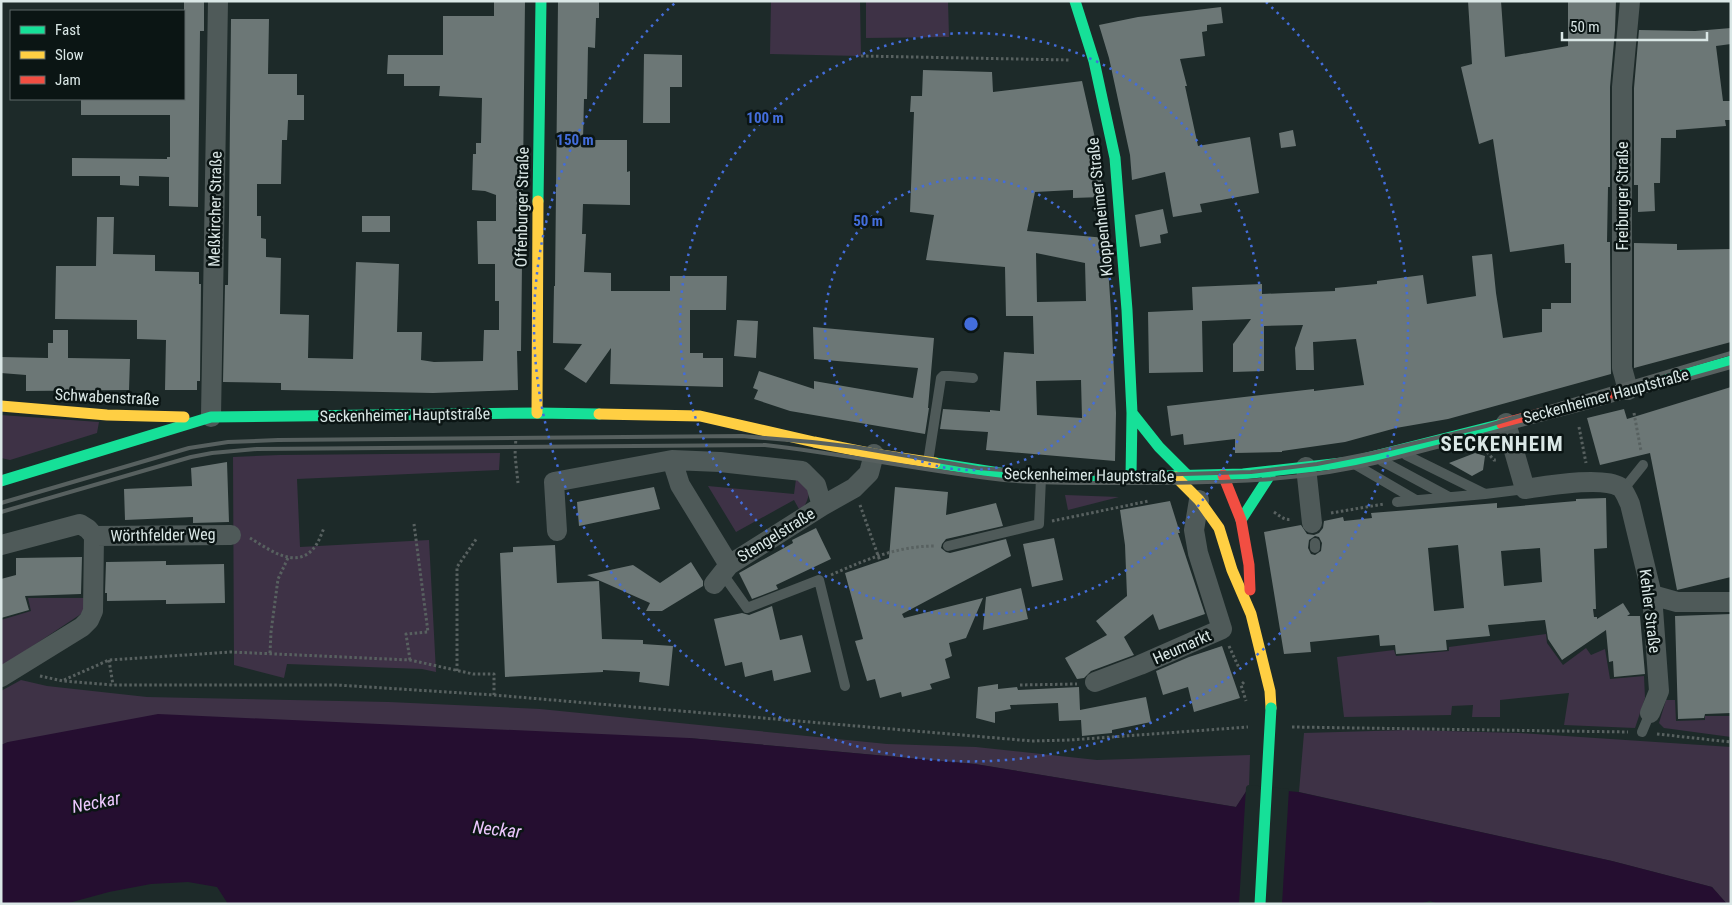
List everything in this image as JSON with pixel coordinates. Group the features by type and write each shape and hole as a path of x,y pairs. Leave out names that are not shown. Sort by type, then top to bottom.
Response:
{"main road":[{"name":"Offenburger Straße","path":"538,413 537,280 541,1"},
{"name":"Kloppenheimer Straße","path":"1075,1 1094,61 1115,158 1127,310 1132,413 1131,477"},
{"name":"Seckenheimer Hauptstraße","path":"1,482 211,417 508,413 700,416 874,454 1006,474 1041,477 1176,477 1272,472 1352,462 1398,451 1628,390 1731,360"},
{"name":"Schwabenstraße","path":"1,406 107,415 211,417"},
{"path":"1132,413 1159,447 1188,476"},
{"path":"1227,520 1272,472"},
{"path":"1223,475 1230,493 1227,520 1232,570 1251,614 1270,691 1271,708 1260,904"},
{"path":"1176,477 1199,500 1227,520 1249,566 1251,614"}],"street":[{"name":"Meßkircher Straße","path":"211,417 218,1"},
{"name":"Freiburger Straße","path":"1628,390 1622,368 1621,269 1622,87 1630,1"},
{"path":"1506,423 1525,489 1590,482 1611,483 1623,490"},
{"path":"557,531 554,482 672,460 720,462 802,471 814,442"},
{"name":"Stengelstraße","path":"672,460 680,485 722,574 822,506 854,488 869,473 874,454"},
{"path":"1306,467 1313,532"},
{"name":"Stengelstraße","path":"802,471 816,485 822,506"},
{"name":"Kehler Straße","path":"1623,490 1630,504 1652,595 1659,691 1650,713"},
{"name":"Heumarkt","path":"1095,682 1140,666 1222,629 1198,553 1194,530 1199,500"},
{"path":"1198,553 1206,538 1227,520"},
{"name":"Wörthfelder Weg","path":"1,545 80,524 94,536 93,611 89,620 82,627 1,678"},
{"name":"Wörthfelder Weg","path":"94,536 231,535"},
{"path":"1652,595 1677,602 1729,601"}],"lane":[{"path":"928,463 941,378 945,376 973,378"},
{"path":"1398,451 1486,494"},
{"path":"1375,456 1450,497"},
{"path":"1352,462 1416,500"},
{"path":"1623,490 1643,465"},
{"path":"1227,520 1230,493 1243,474"},
{"path":"948,546 1039,524 1041,477"},
{"path":"1397,502 1525,489"},
{"path":"722,574 747,608 819,580 845,686"},
{"name":"Kehler Straße","path":"1642,732 1650,713"}],"path":[{"path":"861,56 1094,61"},
{"path":"1628,390 1634,412 1643,465"},
{"path":"1575,404 1590,482"},
{"path":"508,413 509,431 516,431 515,455 518,484"},
{"path":"854,488 880,561"},
{"path":"1039,524 1158,500"},
{"path":"1339,511 1397,502"},
{"path":"1268,508 1313,532"},
{"path":"410,660 406,634 428,632 414,524"},
{"path":"231,535 250,538 273,552 288,558 300,558 313,550 324,528"},
{"path":"457,670 457,567 477,538"},
{"path":"819,580 878,554 924,546 948,546"},
{"path":"270,653 278,579 288,558"},
{"path":"1222,629 1245,682 1241,685 1244,696"},
{"path":"62,681 109,660 231,652 270,653 410,660 473,674 494,674 494,695"},
{"path":"109,660 113,685"},
{"path":"19,668 36,675 62,681 113,685 337,686 494,695 1032,742 1257,727"},
{"path":"1020,685 1095,682"},
{"path":"1286,727 1642,732 1731,742"}],"shaded area":[{"path":"771,1 860,1 861,56 770,54"},
{"path":"866,1 948,1 949,37 866,38"},
{"path":"1,415 99,422 97,433 10,460 1,458"},
{"path":"500,453 499,470 297,479 300,547 429,540 436,672 422,669 287,664 284,678 234,665 233,457"},
{"path":"796,479 809,492 804,507 800,511 794,500 736,532 708,486 794,494"},
{"path":"1065,495 1119,497 1068,510"},
{"path":"28,598 86,598 87,610 1,667 1,620 31,611"},
{"path":"1546,634 1547,643 1563,665 1586,648 1591,655 1605,649 1610,679 1644,676 1645,698 1635,728 1564,725 1569,693 1500,700 1500,717 1472,717 1473,705 1452,706 1451,715 1344,717 1337,657 1394,650 1396,656 1449,651 1449,647"},
{"path":"21,680 47,686 147,697 389,702 540,709 887,744 976,747 1097,760 1250,755 1249,787 1236,807 975,764 689,738 8,742 1,745 1,691"},
{"path":"1666,700 1675,700 1676,721 1705,720 1705,716 1731,716 1731,737 1664,728 1659,723"},
{"path":"1408,730 1519,733 1731,747 1731,904 1727,904 1712,887 1612,861 1299,792 1304,733"}],"water":[{"name":"Neckar","path":"158,714 689,738 975,764 1236,807 1249,787 1298,792 1612,861 1712,887 1727,904 1439,904 1430,901 1418,904 228,904 217,887 188,882 151,884 109,892 65,904 1,904 1,745 8,742"}],"pier":[{"path":"1248,785 1289,789 1282,904 1239,904 1246,787"}],"building":[{"path":"184,1 204,1 204,31 200,31 198,207 169,206 169,177 139,176 139,186 120,185 120,176 72,176 72,158 167,159 167,157 170,157 170,115 81,115 81,100 185,100"},
{"path":"494,1 525,1 521,351 517,351 518,390 433,393 281,390 281,383 223,382 225,285 228,285 231,19 269,19 268,74 297,74 297,95 304,95 304,120 288,120 287,140 282,140 281,184 257,184 257,216 261,216 261,238 266,239 266,257 281,258 280,314 309,315 308,358 353,359 356,262 399,264 397,332 422,332 421,360 434,362 483,361 484,330 499,330 499,301 495,301 495,264 478,264 477,221 496,221 496,195 485,191 472,190 473,154 476,154 476,143 481,143 482,98 439,96 440,86 404,86 404,74 387,74 388,55 443,55 443,16 494,16"},
{"path":"558,1 599,1 599,18 596,18 595,48 588,47 587,99 584,99 583,140 627,140 627,172 630,171 630,205 583,204 582,234 586,234 584,272 611,273 611,291 670,291 670,276 727,276 726,310 690,310 690,353 703,353 703,358 723,358 723,387 610,384 611,348 586,383 564,369 582,344 553,343"},
{"path":"1468,1 1501,1 1505,57 1568,46 1568,1 1616,1 1610,87 1610,187 1608,187 1607,242 1610,242 1611,374 1448,419 1396,428 1345,442 1282,452 1235,453 1235,439 1184,445 1183,434 1171,436 1167,406 1364,385 1356,339 1313,342 1314,370 1296,370 1295,348 1303,325 1264,326 1264,371 1233,372 1233,344 1251,319 1202,321 1203,372 1149,373 1148,312 1193,310 1192,287 1262,284 1262,294 1335,291 1335,288 1377,284 1377,281 1423,275 1427,304 1476,296 1472,256 1492,254 1503,338 1542,332 1542,309 1551,309 1551,303 1571,303 1571,263 1565,263 1564,244 1510,252 1493,139 1479,144 1461,67 1472,64"},
{"path":"1221,7 1223,23 1207,25 1207,31 1202,32 1205,56 1180,59 1187,86 1185,86 1198,146 1250,137 1259,193 1200,204 1202,212 1173,217 1165,172 1132,180 1130,155 1109,58 1099,25 1138,17"},
{"path":"1731,28 1731,44 1716,46 1723,101 1731,101 1731,120 1725,120 1726,126 1676,130 1676,138 1661,138 1660,183 1654,183 1655,211 1638,212 1638,185 1634,185 1634,88 1639,30 1695,31"},
{"path":"644,54 682,55 682,87 670,87 670,123 643,123"},
{"path":"923,70 992,72 993,92 1082,81 1100,160 1102,197 1073,198 1073,190 1035,192 1027,231 1106,238 1116,413 1115,461 986,450 988,432 940,429 943,409 1000,411 1004,352 1034,354 1033,316 1006,316 1005,267 926,260 934,215 910,212 914,112 910,112 911,96 922,96","holes":["1036,253 1085,263 1086,301 1037,302","1081,380 1082,418 1037,415 1036,381"]},
{"path":"1293,130 1296,146 1281,148 1279,133"},
{"path":"1163,209 1168,233 1160,235 1161,243 1140,247 1135,215"},
{"path":"362,216 390,216 390,232 362,232"},
{"path":"97,217 114,217 113,254 155,255 155,271 199,272 199,284 201,284 200,381 197,381 197,390 165,390 166,340 137,339 137,320 55,319 56,266 96,266"},
{"path":"1634,243 1677,244 1677,250 1731,249 1731,342 1634,368"},
{"path":"737,320 758,321 756,358 734,356"},
{"path":"813,327 934,338 929,408 925,434 790,411 754,399 758,390 753,388 759,371 814,389 814,381 913,398 918,368 814,359"},
{"path":"53,330 68,330 68,358 130,359 129,390 26,391 26,375 1,373 1,357 48,358 48,343 53,343"},
{"path":"1731,387 1731,577 1677,590 1650,453 1600,465 1587,418 1624,409 1627,419"},
{"path":"1475,453 1485,456 1483,470 1472,476 1449,463"},
{"path":"227,462 229,522 193,523 193,517 125,520 124,489 192,486 191,468"},
{"path":"654,487 660,509 579,526 577,502"},
{"path":"895,487 948,492 946,515 996,503 1003,526 946,539 941,548 950,553 1006,539 1011,556 902,614 904,618 983,598 966,638 949,643 952,656 945,659 950,678 930,684 932,689 902,697 901,692 880,698 875,679 867,681 855,641 863,639 845,573 889,558"},
{"path":"1606,498 1607,548 1594,549 1596,609 1593,609 1594,617 1597,617 1597,619 1623,603 1630,614 1627,616 1640,616 1645,674 1614,677 1613,661 1609,662 1606,630 1562,660 1548,639 1545,620 1488,625 1490,636 1446,640 1447,650 1396,654 1395,645 1380,646 1379,635 1310,642 1311,652 1284,654 1264,532 1301,525 1307,534 1314,535 1323,528 1324,521 1343,517 1344,521 1372,518 1371,513 1497,503 1497,508 1576,501 1576,499","holes":["1315,536 1319,537 1322,543 1321,551 1315,555 1311,554 1308,548 1309,540","1458,545 1464,608 1434,611 1428,548","1540,548 1542,582 1504,586 1501,551"]},
{"path":"1170,501 1180,533 1178,533 1205,614 1159,630 1153,614 1124,637 1134,655 1091,671 1084,678 1077,679 1065,658 1107,635 1096,621 1127,596 1125,545 1120,510"},
{"path":"816,528 831,559 776,585 778,589 752,599 739,573 793,543 792,540"},
{"path":"1054,538 1063,580 1032,587 1023,544"},
{"path":"555,545 557,583 599,581 602,639 643,640 643,644 673,646 669,686 639,682 640,672 603,670 603,672 505,677 500,553 513,552 513,547"},
{"path":"82,557 81,594 25,596 29,610 1,618 1,579 16,575 16,558"},
{"path":"166,561 166,565 224,564 225,603 166,604 166,600 107,601 107,593 105,593 106,562"},
{"path":"691,562 703,581 703,586 662,611 646,611 650,603 587,575 633,565 660,583"},
{"path":"1021,588 1028,619 983,630 986,597"},
{"path":"772,606 780,640 802,635 811,672 774,681 772,670 745,677 742,662 725,666 714,619 742,613 749,615"},
{"path":"1731,614 1731,713 1705,714 1704,718 1678,719 1675,616"},
{"path":"1222,646 1240,698 1194,712 1188,687 1163,695 1156,671"},
{"path":"998,684 998,689 1017,687 1018,690 1079,687 1080,710 1146,697 1151,722 1112,730 1112,733 1082,736 1081,720 1059,721 1058,703 1010,705 1011,709 995,712 995,723 976,718 978,687"}],"railway":[{"path":"1,503 189,448 228,442 278,440 742,436 855,447 978,468 1040,473 1149,475 1251,472 1317,464 1373,453 1486,426 1731,353"},
{"path":"1,512 191,457 257,449 765,445 1004,480 1070,483 1168,483 1260,480 1321,473 1383,461 1578,410 1731,367"}],"traffic: fast":[{"path":"538,201 541,1"},
{"path":"1075,1 1094,61 1115,158 1127,310 1132,413 1131,477"},
{"path":"1639,387 1731,361"},
{"path":"1132,413 1159,447 1188,476"},
{"path":"1,481 211,417 599,414"},
{"path":"935,463 1006,474 1083,478 1243,474 1351,462 1502,424"},
{"path":"1241,520 1272,472"},
{"path":"1260,904 1271,708"}],"traffic: slow":[{"path":"537,413 538,201"},
{"path":"1,406 107,415 184,417"},
{"path":"599,414 700,416 814,442 874,454 935,463"},
{"path":"1176,477 1199,500 1219,528 1232,570 1251,614 1270,691 1271,708"}],"traffic: jam":[{"path":"1502,424 1639,387"},
{"path":"1223,475 1241,520 1249,565 1250,590"}],"district":[{"name":"SECKENHEIM","path":"1502,444"}]}
